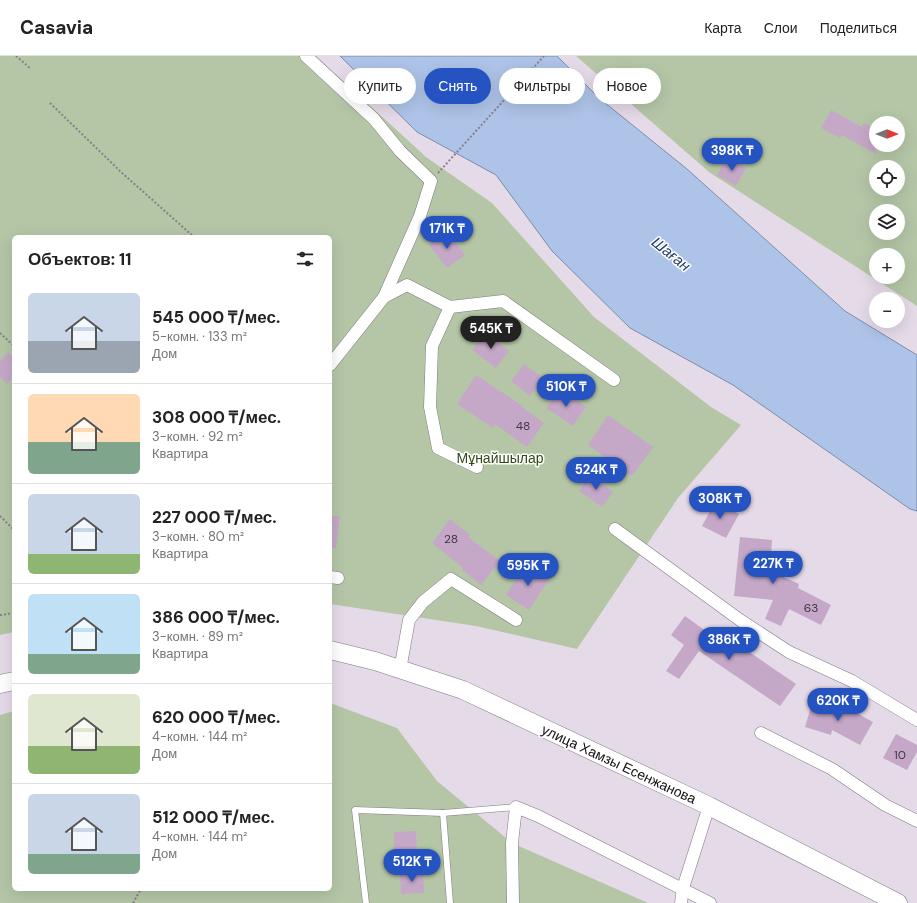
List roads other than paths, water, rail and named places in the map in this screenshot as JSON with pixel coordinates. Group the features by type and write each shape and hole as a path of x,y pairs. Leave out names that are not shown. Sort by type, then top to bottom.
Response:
{"street":[{"path":"306,56 374,119 400,151 431,181 420,216 384,297 332,362"},
{"path":"384,297 407,285 450,307 503,302 614,380"},
{"path":"450,307 432,346 430,407 438,448 477,467"},
{"path":"615,529 740,620 789,652 852,681 917,720"},
{"path":"400,670 409,620 423,602 451,579 516,620"},
{"name":"улица Хамзы Есенжанова","path":"332,650 374,661 463,690 709,806 898,903"},
{"path":"0,684 12,681"},
{"path":"761,734 832,769 885,805 917,821"},
{"path":"681,903 683,888 709,806"},
{"path":"513,903 512,843 516,807 538,816 710,903"}],"lane":[{"path":"366,903 355,810 443,813 516,807"},
{"path":"443,813 450,903"}],"water":[{"name":"Шаған","path":"340,56 557,56 569,68 499,68 499,104 585,104 585,84 593,92 593,104 606,104 687,169 845,311 869,326 869,328 873,328 917,355 917,511 910,509 733,385 630,328 552,251 496,175 417,132 389,104 416,104 416,68 352,68"}],"park label":[{"name":"Мұнайшылар","path":"500,458"}]}
